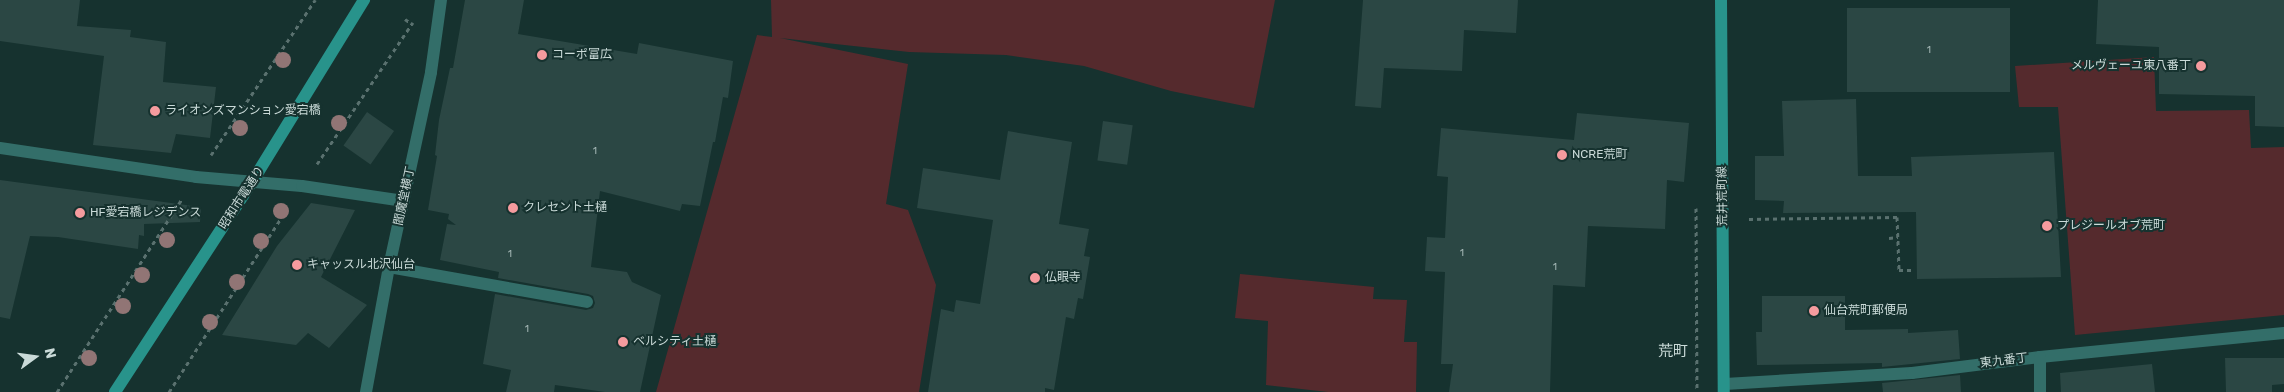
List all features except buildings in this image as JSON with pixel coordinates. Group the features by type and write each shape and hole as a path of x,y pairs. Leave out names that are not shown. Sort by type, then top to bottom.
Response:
{"street":[{"name":"昭和市電通り","path":"115,392 252,182 364,0"},
{"name":"閻魔堂横丁","path":"366,392 389,267 431,72 441,0"},
{"name":"荒井荒町線","path":"1721,0 1724,388"},
{"path":"0,148 196,177 302,186 404,201"},
{"path":"389,267 587,302"},
{"name":"東九番丁","path":"1724,388 1912,373 2040,357 2284,333"},
{"path":"2040,357 2040,392"}],"path":[{"path":"405,19 412,24"},
{"path":"1749,219 1897,218 1898,270 1911,270"},
{"path":"1889,238 1898,237"}],"shaded area":[{"path":"771,0 1275,0 1254,108 1171,91 1084,66 1006,55 909,52 780,38 908,64 886,204 908,210 936,285 919,392 656,392 757,35 772,37"},
{"path":"2154,57 2156,111 2249,110 2251,148 2284,147 2284,315 2075,335 2058,107 2019,107 2015,66"},
{"path":"1240,274 1374,287 1373,299 1407,300 1404,342 1417,342 1416,392 1328,392 1266,385 1268,321 1235,318"}],"place":[{"name":"コーポ富広","path":"542,55"},
{"name":"メルヴェーユ東八番丁","path":"2201,66"},
{"name":"ライオンズマンション愛宕橋","path":"155,111"},
{"name":"NCRE荒町","path":"1562,155"},
{"name":"クレセント土樋","path":"513,208"},
{"name":"HF愛宕橋レジデンス","path":"80,213"},
{"name":"プレジールオブ荒町","path":"2047,226"},
{"name":"キャッスル北沢仙台","path":"297,265"},
{"name":"仏眼寺","path":"1035,278"},
{"name":"仙台荒町郵便局","path":"1814,311"},
{"name":"ベルシティ土樋","path":"623,342"}],"district":[{"name":"荒町","path":"1673,352"}]}
